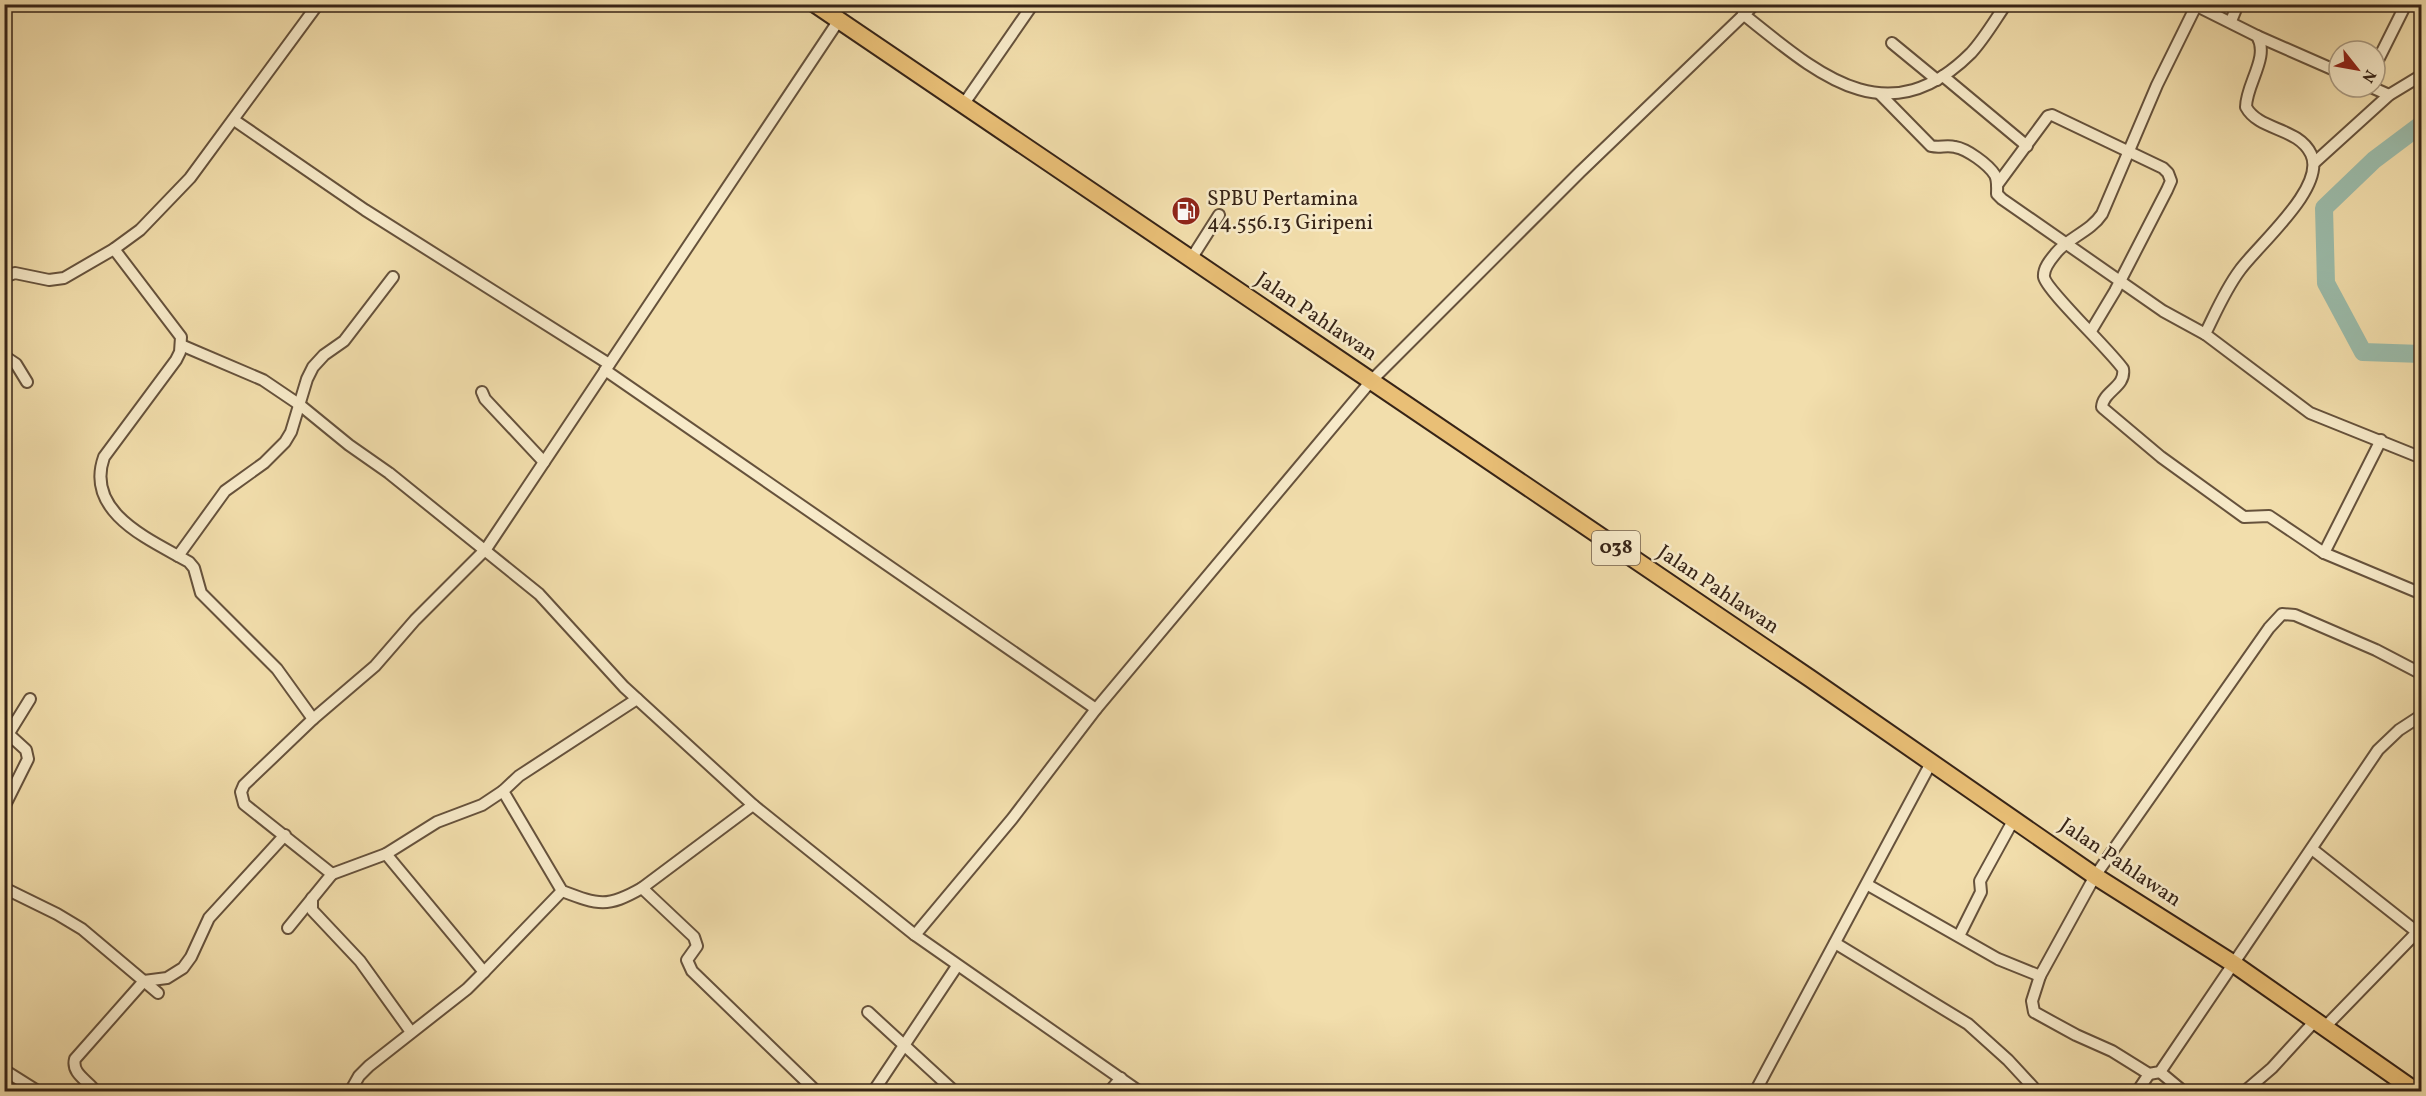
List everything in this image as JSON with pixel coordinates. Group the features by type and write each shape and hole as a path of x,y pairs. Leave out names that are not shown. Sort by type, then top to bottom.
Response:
{"main road":[{"name":"Jalan Pahlawan","path":"816,4 1932,761 2095,876 2234,964 2417,1092"}],"street":[{"path":"6,274 15,273 49,280 64,278 114,249 140,230 168,203 234,120 318,4"},
{"path":"963,105 1033,4"},
{"path":"915,935 1012,819 1096,709 1371,381 1580,172 1755,4"},
{"path":"1743,14 1808,65 1833,80 1880,94 1901,93 1927,86 1940,78 1973,51 2006,4"},
{"path":"2231,21 2238,4"},
{"path":"2327,67 2194,5 2099,218 2087,231 2066,244 2048,264 2043,275 2045,282 2119,364 2124,373 2120,383 2103,400 2104,409 2162,457 2244,517 2270,516 2324,553 2421,594"},
{"path":"2387,42 2404,8"},
{"path":"332,874 244,804 242,792 244,785 313,719 375,666 415,620 486,549 839,20"},
{"path":"2205,334 2218,305 2240,269 2295,205 2313,175 2314,163 2307,147 2297,138 2256,118 2246,107 2247,93 2262,49 2258,36"},
{"path":"1892,43 2027,146"},
{"path":"2314,163 2389,95 2421,75"},
{"path":"1880,94 1930,146 1954,146 1965,151 1994,174 1997,194 2002,199 2163,311 2205,334 2310,413 2421,458"},
{"path":"1997,185 2048,116 2052,115 2163,168 2168,173 2171,181 2091,332"},
{"path":"234,120 365,210 607,367 1096,709"},
{"path":"1191,259 1219,215"},
{"path":"114,249 181,337 181,345 176,360 123,428 104,457 99,472 101,485 120,519 148,540 178,556 194,568 201,593 277,669 300,705 313,719"},
{"path":"178,556 225,491 264,463 281,447 291,432 307,379 314,367 324,355 344,342 393,277"},
{"path":"181,345 263,380 300,405 486,549 539,594 637,699 753,805 915,935 1140,1092"},
{"path":"4,356 16,364 27,382"},
{"path":"482,392 484,399 544,462"},
{"path":"2324,553 2381,440"},
{"path":"2420,719 2399,730 2378,750 2160,1072 2149,1074 2112,1051 2053,1024 2034,1012 2032,1001 2040,976 2095,876 2269,628 2282,614 2295,615 2376,650 2421,674"},
{"path":"4,807 28,759 26,750 7,732 30,699"},
{"path":"288,928 332,874 386,855 437,822 482,805 504,791 525,772 637,699"},
{"path":"1755,1092 1868,885 1932,761"},
{"path":"504,791 562,891 599,903 621,900 642,888 753,805"},
{"path":"1959,936 1980,892 1980,881 2014,819"},
{"path":"96,1092 74,1067 75,1059 144,981 167,978 183,968 191,957 210,918 285,835"},
{"path":"2244,1092 2319,1025 2419,929 2312,849"},
{"path":"386,855 484,972"},
{"path":"1868,885 1998,959 2040,976"},
{"path":"4,888 82,929 158,993"},
{"path":"642,888 694,937 697,946 687,960 692,971 818,1092"},
{"path":"350,1092 364,1071 467,989 562,891"},
{"path":"312,898 312,910 360,961 411,1032"},
{"path":"1835,944 1968,1023 2008,1060 2033,1087 2034,1092"},
{"path":"873,1092 957,966"},
{"path":"868,1012 955,1092"},
{"path":"4,1070 39,1092"},
{"path":"2160,1072 2184,1092"},
{"path":"2137,1092 2149,1074"},
{"path":"1109,1092 1121,1078"}],"waterway":[{"path":"2422,124 2374,160 2324,208 2326,283 2363,352 2422,354"}],"place":[{"name":"SPBU Pertamina 44.556.13 Giripeni","path":"1186,211"}]}
